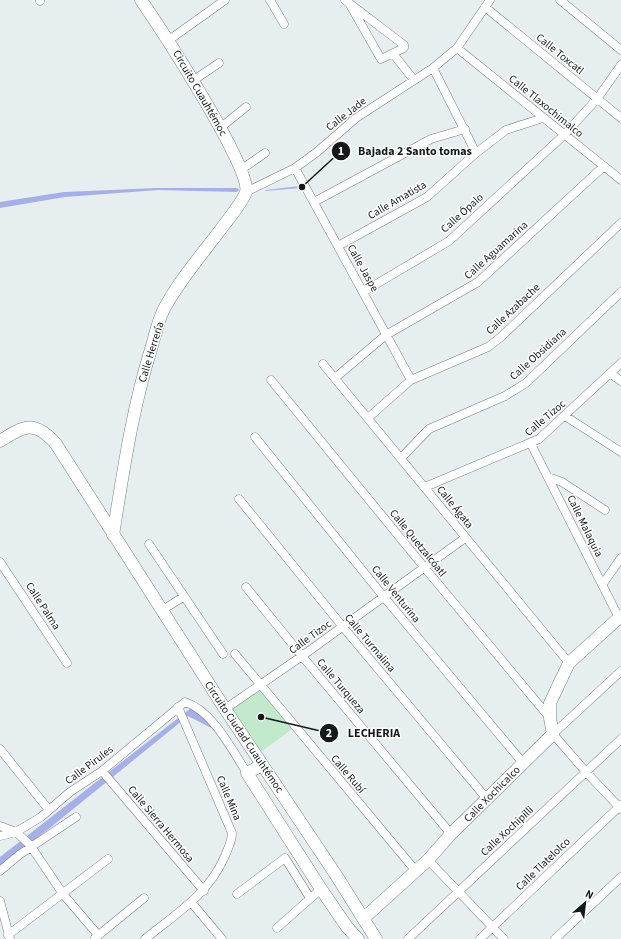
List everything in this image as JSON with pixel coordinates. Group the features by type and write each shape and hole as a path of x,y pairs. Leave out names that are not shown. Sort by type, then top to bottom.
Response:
{"main road":[{"name":"Circuito Cuauhtémoc","path":"141,0 169,40 194,80 242,170 245,179 246,192"},
{"name":"Calle Herrería","path":"113,535 139,391 163,310 233,214 246,192"},
{"name":"Circuito Ciudad Cuauhtémoc","path":"0,441 14,432 30,427 38,428 46,433 56,444 161,611 364,918 371,937"},
{"path":"553,734 550,718 550,703 569,663 620,617"},
{"name":"Calle Xochicalco","path":"364,918 415,870 428,860 451,834 553,734"},
{"path":"262,765 247,773 321,889 347,927 358,939"}],"street":[{"path":"169,40 225,0"},
{"path":"270,0 284,24"},
{"name":"Calle Jade","path":"246,192 294,168 316,152 356,118 433,68 457,48 490,0"},
{"path":"560,0 621,50"},
{"path":"347,2 405,47 394,55 384,59 378,57 347,2"},
{"name":"Calle Toxcatl","path":"484,7 621,118"},
{"name":"Calle Tlaxochimalco","path":"457,48 621,180"},
{"path":"394,55 414,80"},
{"path":"194,80 219,63"},
{"name":"Calle Ópalo","path":"363,292 449,241 564,135 597,99 621,65"},
{"path":"433,68 476,153"},
{"path":"220,128 246,107"},
{"name":"Calle Amatista","path":"338,246 427,197 476,153 510,128 543,118"},
{"path":"314,202 431,139 465,129"},
{"path":"242,170 265,153"},
{"name":"Calle Aguamarina","path":"335,378 386,335 478,282 604,166"},
{"name":"Calle Jaspe","path":"294,168 411,380"},
{"name":"Calle Azabache","path":"368,418 411,380 493,343 621,223"},
{"name":"Calle Obsidiana","path":"401,458 429,429 505,396 526,383 621,292"},
{"name":"Calle Tizoc","path":"425,487 532,444 565,416 621,363"},
{"name":"Calle Ágata","path":"323,364 569,663"},
{"path":"610,373 621,381"},
{"name":"Calle Quetzalcóatl","path":"271,380 550,718"},
{"path":"565,416 621,452"},
{"name":"Calle Venturina","path":"256,437 383,596 523,764"},
{"name":"Calle Malaquia","path":"532,444 602,585 620,617"},
{"path":"548,477 562,482 604,510"},
{"name":"Calle Turmalina","path":"239,499 342,627 487,799"},
{"name":"Calle Tizoc","path":"225,709 260,686 465,538"},
{"path":"149,544 223,654"},
{"path":"602,585 621,558"},
{"name":"Calle Palma","path":"0,562 67,663"},
{"name":"Calle Turqueza","path":"246,587 451,834"},
{"path":"161,611 184,597"},
{"name":"Calle Rubí","path":"235,654 260,686 415,870"},
{"name":"Calle Xochicalco","path":"553,734 621,671"},
{"name":"Calle Pirules","path":"0,836 18,834 70,792 103,773 181,714 185,702 193,704 216,726 247,773"},
{"name":"Calle Mina","path":"145,939 204,892 219,871 232,840 232,833 181,714"},
{"path":"553,734 586,772 620,807"},
{"name":"Calle Xochipilli","path":"408,939 621,739"},
{"path":"0,749 49,810"},
{"name":"Calle Sierra Hermosa","path":"103,773 204,892"},
{"name":"Calle Tlatelolco","path":"480,939 620,807"},
{"path":"0,871 30,846 76,818"},
{"path":"0,826 18,834 30,846 63,894 96,937 144,898"},
{"path":"237,894 285,858 310,898"},
{"path":"0,901 9,937 108,859"},
{"path":"428,860 504,939"},
{"path":"555,939 621,877"},
{"path":"277,928 321,889"},
{"path":"191,902 222,939"}],"green space":[{"path":"261,685 296,726 257,755 227,709"}],"water":[{"path":"300,186 301,188 265,191 266,190"},
{"path":"157,188 237,188 239,190 237,192 158,190 65,197 0,208 0,202 64,192"},
{"path":"191,708 216,726 217,731 188,716 51,827 0,866 0,857"}],"place":[{"name":"Bajada 2 Santo tomas","path":"302,187"},
{"name":"LECHERIA","path":"261,717"}]}
